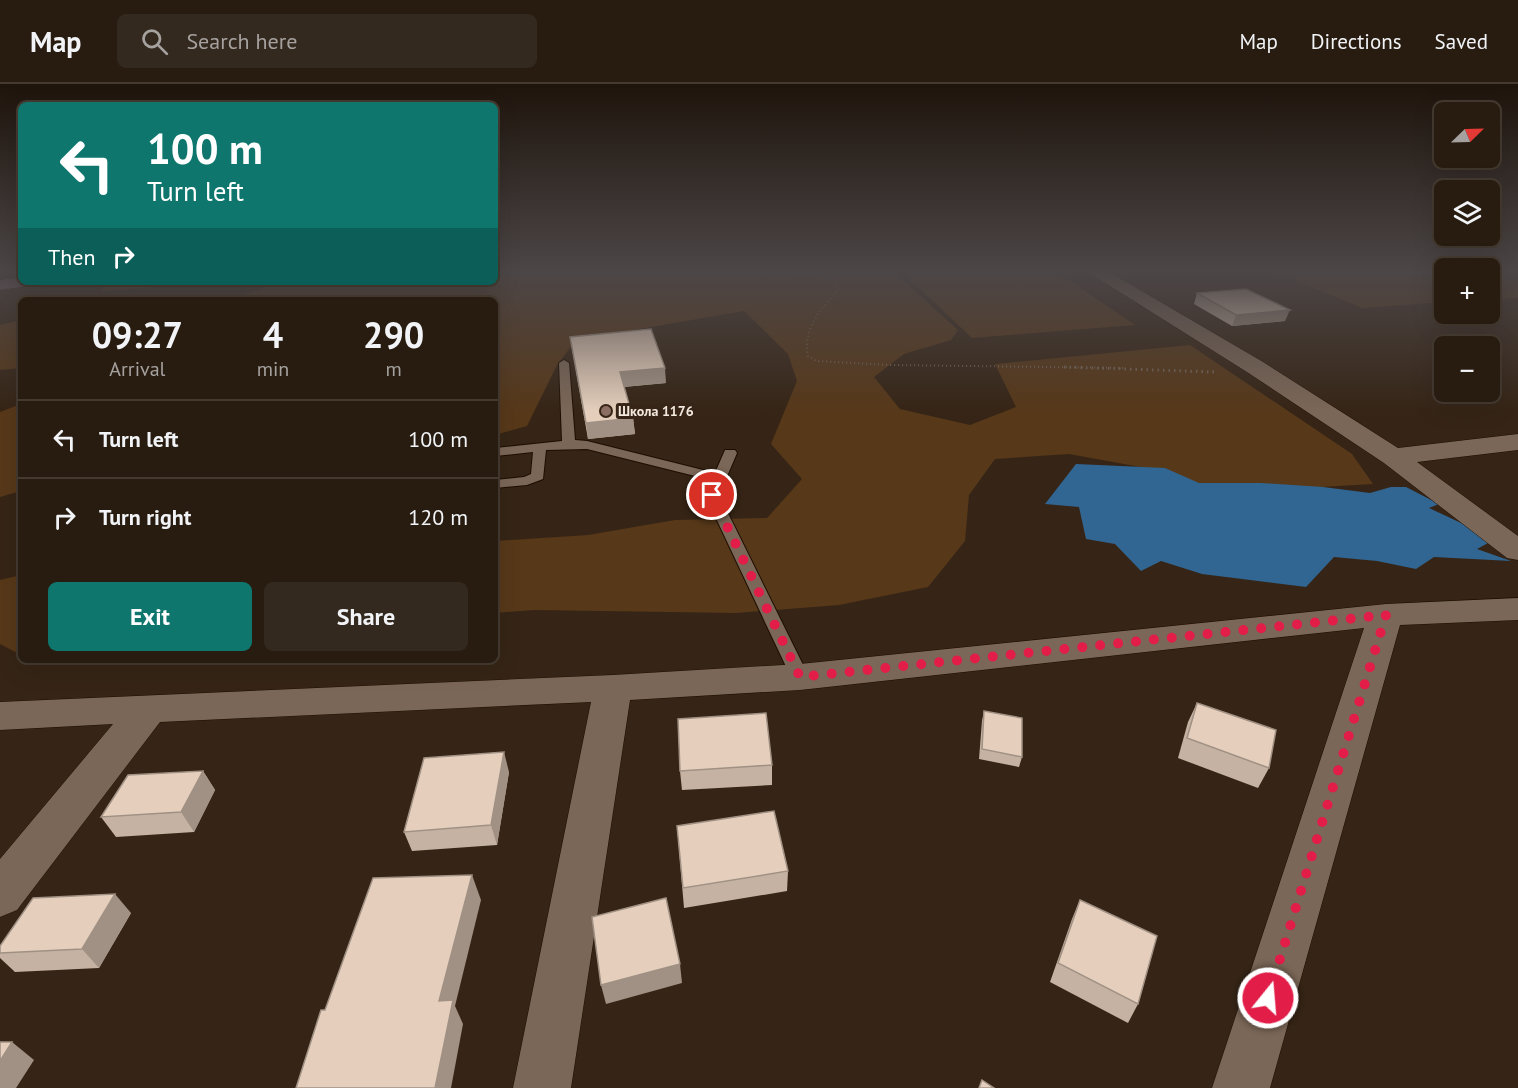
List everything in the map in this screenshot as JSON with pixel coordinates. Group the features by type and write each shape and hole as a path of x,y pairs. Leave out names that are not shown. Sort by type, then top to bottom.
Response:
{"street":[{"path":"1175,319 1256,367 1393,457 1518,551"},
{"path":"1393,457 1518,442"},
{"path":"0,716 613,688 800,677 1386,615 1518,609"},
{"path":"1241,1088 1386,615"},
{"path":"542,1088 613,688"},
{"path":"0,895 149,708"}],"lane":[{"path":"564,363 569,444"},
{"path":"498,452 569,444 587,445 719,478"},
{"path":"498,484 527,481 538,476 540,447"},
{"path":"730,453 712,495 800,677"}],"path":[{"path":"816,319 806,339 808,356 816,361 890,365 1098,367 1219,372"}],"shaded area":[{"path":"498,319 699,319 576,340 557,365 527,426 498,434"},
{"path":"752,319 946,319 958,330 951,340 904,354 874,377 900,409 970,425 1016,407 995,364 1190,345 1352,454 1373,484 1268,490 1185,488 1146,468 1069,454 995,459 969,495 965,541 928,587 839,605 736,613 534,610 498,613 498,541 588,535 675,520 767,518 802,479 771,444 797,381 788,354"},
{"path":"952,319 1126,319 1135,325 972,338"},
{"path":"18,321 18,368 0,370 0,325"},
{"path":"18,405 18,492 0,497 0,412"},
{"path":"18,576 18,653 0,644 0,580"}],"water":[{"path":"1076,464 1165,468 1199,483 1261,483 1370,493 1391,487 1406,487 1439,504 1429,508 1474,529 1488,543 1477,549 1511,561 1434,557 1416,569 1377,561 1334,557 1306,587 1202,574 1161,561 1141,571 1115,544 1086,539 1079,507 1045,504"}],"building":[{"name":"Школа 1176","path":"651,329 665,368 620,372 633,418 586,423 570,337"},
{"path":"1197,703 1276,730 1269,768 1187,738"},
{"path":"984,711 1022,718 1022,757 982,749"},
{"path":"766,713 772,765 680,771 678,719"},
{"path":"504,752 491,825 404,832 424,758"},
{"path":"203,771 181,812 101,817 128,775"},
{"path":"774,811 788,871 683,888 677,826"},
{"path":"472,875 439,1001 453,1000 435,1088 296,1088 321,1010 325,1010 373,878"},
{"path":"115,894 82,949 0,953 0,946 33,898"},
{"path":"666,898 680,964 601,985 592,917"},
{"path":"1080,900 1157,936 1138,1004 1058,963"},
{"path":"0,1042 12,1042 0,1061"},
{"path":"982,1080 994,1088 979,1088"}],"place":[{"name":"Школа 1176","path":"606,411"}],"route":[{"path":"712,495 800,677 1386,615 1268,998"}]}
